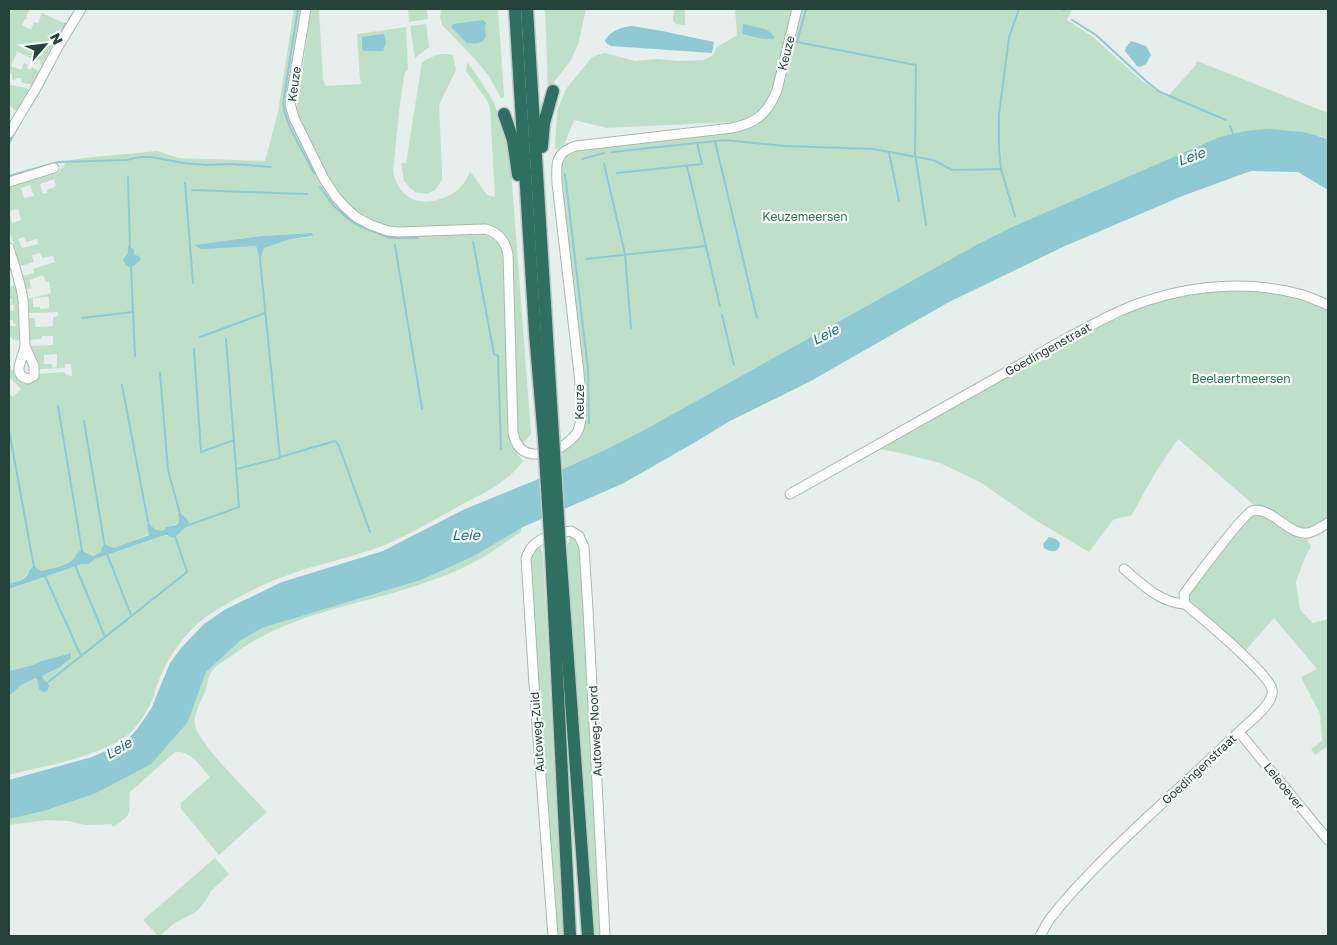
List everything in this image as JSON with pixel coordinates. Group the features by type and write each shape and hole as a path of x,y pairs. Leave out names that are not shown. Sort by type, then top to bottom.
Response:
{"highway":[{"path":"515,9 535,334 549,437"},
{"path":"527,9 537,171 555,551 570,936"},
{"path":"537,171 541,157 544,123 553,92"},
{"path":"504,114 513,140 531,264"},
{"path":"555,551 588,936"}],"street":[{"path":"9,134 81,9"},
{"name":"Keuze","path":"306,9 290,104 294,118 324,178 340,202 356,217 388,231 485,229 497,234 506,246 508,254 513,432 517,445 525,452 537,455 550,452 570,441 578,431 580,423 579,373 557,183 557,161 570,148 576,146 732,128 752,122 767,110 777,90 797,9"},
{"path":"9,182 54,168"},
{"path":"9,248 22,299 25,346"},
{"name":"Goedingenstraat","path":"790,494 1067,338 1112,314 1148,300 1180,292 1232,286 1294,293 1328,305"},
{"path":"1185,604 1184,594 1249,512 1261,511 1296,531 1304,533 1311,532 1328,523"},
{"name":"Autoweg-Noord","path":"547,537 571,531 578,536 584,547 605,936"},
{"name":"Autoweg-Zuid","path":"547,537 531,548 526,558 553,936"},
{"name":"Goedingenstraat","path":"1040,936 1053,914 1104,859 1239,732 1268,702 1272,691 1271,686 1261,673 1216,630 1185,604 1158,596 1124,569"},
{"name":"Leieoever","path":"1239,732 1328,840"}],"green space":[{"path":"9,9 30,9 26,17 28,19 25,19 22,25 31,30 34,22 38,23 42,13 64,23 42,65 40,64 41,61 35,57 33,59 15,51 17,53 11,66 21,70 24,63 28,65 27,68 30,70 32,67 39,71 32,85 21,82 21,78 16,78 15,81 9,72"},
{"path":"294,9 301,9 288,91 295,110 298,102 311,9 319,9 323,80 326,86 361,84 357,34 406,27 408,70 405,72 402,92 393,173 396,182 400,189 410,198 430,202 458,190 465,182 470,171 487,195 495,197 490,107 466,71 467,62 482,83 494,103 509,144 531,434 516,452 523,461 517,469 495,487 397,540 363,553 305,569 276,580 246,593 214,612 194,627 177,646 164,668 149,707 130,733 119,741 89,754 9,775 9,695 21,685 36,678 38,682 45,681 42,676 60,667 70,653 9,672 9,589 82,564 89,564 95,559 162,536 177,536 185,528 178,514 179,522 163,530 154,529 148,522 149,534 114,549 102,550 93,556 84,551 71,562 41,572 30,568 24,578 9,584 9,394 13,397 21,389 9,377 9,366 11,366 11,370 14,370 19,378 27,382 38,377 39,374 63,372 66,375 72,376 71,364 65,364 65,368 39,369 31,346 52,345 53,336 42,336 42,339 30,340 29,318 35,318 35,327 53,326 53,317 58,316 58,312 29,313 28,299 51,293 49,281 46,282 43,275 29,280 31,288 27,289 23,276 34,273 33,269 55,262 53,256 42,258 40,253 32,255 34,262 20,266 9,228 9,211 9,187 58,173 67,161 84,158 157,151 179,158 265,161 278,112","holes":["54,179 56,186 53,187 54,190 52,188 43,194 40,184","30,185 34,196 24,198 21,188","18,209 21,220 12,223 9,211","312,233 312,237 291,239 264,248 260,259 256,246 195,245 261,236","24,237 26,242 37,239 38,244 22,248 18,239","49,297 49,308 40,309 40,307 33,307 33,298","57,354 57,367 52,368 52,364 44,364 44,355"]},
{"path":"408,9 427,9 428,19 409,22"},
{"path":"441,9 498,9 504,96 502,98 489,76 442,25"},
{"path":"545,9 586,9 578,45 571,60 548,90"},
{"path":"674,9 685,9 685,25 676,24 673,21"},
{"name":"Keuzemeersen","path":"735,9 1072,9 1067,20 1093,37 1141,80 1165,96 1167,97 1196,65 1197,61 1328,113 1328,139 1321,136 1070,202 1014,226 976,245 644,430 563,469 562,449 581,430 574,306 561,172 565,158 572,153 586,148 736,131 734,122 606,128 574,120 563,148 555,149 557,111 566,89 592,57 605,53 635,61 658,59 678,61 704,60 713,55 717,47 737,35"},
{"path":"426,24 429,47 415,58 410,26"},
{"path":"441,54 453,55 456,70 439,105 442,180 435,190 427,194 417,193 404,181 401,163 406,163 422,62"},
{"path":"9,84 30,90 17,112 9,105"},
{"path":"15,285 21,314 19,340 15,341 15,339 12,340 12,337 9,337 10,326 16,326 13,320 9,321 9,311 14,310 14,305 11,305 12,299 9,299 9,287"},
{"name":"Beelaertmeersen","path":"1250,289 1272,291 1328,306 1328,519 1315,526 1301,529 1256,507 1178,439 1157,470 1131,516 1113,520 1089,552 1035,520 980,482 940,463 879,449 1093,326 1162,297 1209,291"},
{"path":"1259,514 1305,536 1311,546 1296,582 1300,610 1313,623 1328,619 1328,746 1315,755 1311,749 1322,741 1320,714 1301,677 1317,669 1274,618 1244,652 1193,605 1188,596 1251,515"},
{"path":"521,528 521,532 482,558 431,581 324,612 275,630 252,642 220,663 210,673 206,690 196,713 195,725 198,733 215,756 267,812 219,855 181,809 181,803 210,777 195,760 180,752 175,752 130,792 128,816 113,827 111,824 87,825 68,821 47,820 9,825 9,819 44,811 94,794 188,722 206,672 240,641 262,628 421,580 472,557"},
{"path":"571,534 581,548 602,936 594,936 567,547"},
{"path":"539,544 543,555 563,936 556,936 529,559 533,549"},
{"path":"215,858 229,874 211,891 197,911 172,925 158,936 143,920"}],"water":[{"path":"483,20 486,23 486,37 478,43 467,43 451,27 453,24"},
{"path":"743,24 765,30 775,38 762,39 742,34"},
{"path":"632,26 714,42 712,53 611,46 606,43 605,40 614,31"},
{"path":"383,34 386,43 383,51 364,51 362,48 362,37"},
{"path":"1131,41 1146,46 1151,55 1146,64 1140,67 1137,66 1125,51"},
{"name":"Leie","path":"1267,129 1303,132 1328,139 1328,190 1298,172 1251,171 1185,195 1065,246 949,302 809,382 730,421 622,484 525,526 472,557 421,580 262,628 240,641 206,672 188,722 151,764 94,794 44,811 9,819 9,780 92,757 129,738 151,709 170,663 181,648 204,624 226,609 282,582 383,551 465,509 609,448 976,245 1014,226 1220,137 1246,131"},
{"path":"312,233 313,236 291,239 264,248 260,260 256,246 201,249 194,245 261,236"},
{"path":"128,246 134,249 134,255 139,256 141,260 131,268 123,260 128,253"},
{"path":"180,513 189,523 173,538 167,535 162,536 95,559 89,564 82,564 9,589 9,584 27,576 30,569 34,566 41,571 60,566 72,561 81,550 93,556 101,552 102,547 106,545 114,548 149,535 148,522 156,530 164,530 166,527 176,525 179,522 178,514"},
{"path":"1049,537 1056,539 1060,543 1058,549 1051,551 1044,548 1043,544"},
{"path":"71,653 71,658 60,667 42,676 49,685 48,690 44,693 39,689 36,678 21,685 9,695 10,671"}],"waterway":[{"path":"69,19 76,9"},
{"path":"298,9 283,103 287,120 314,173"},
{"path":"806,9 797,42 916,65 915,153 926,225"},
{"path":"1001,169 999,115 1009,37 1019,9"},
{"path":"1072,20 1096,35 1160,92 1226,120"},
{"path":"60,35 65,24"},
{"path":"9,143 19,125"},
{"path":"1230,126 1234,136"},
{"path":"612,152 725,140 785,146 873,149 933,160 952,170 1001,169 1015,216"},
{"path":"715,141 757,318"},
{"path":"617,173 702,164 697,143"},
{"path":"889,152 899,201"},
{"path":"582,159 604,153"},
{"path":"9,176 58,162 126,160 141,157 206,165 232,164 271,167"},
{"path":"604,164 625,254 631,328"},
{"path":"687,166 720,306"},
{"path":"565,174 588,369 589,423"},
{"path":"128,177 130,249"},
{"path":"185,183 193,283"},
{"path":"320,187 333,205 359,226 390,238 418,238"},
{"path":"192,190 307,194"},
{"path":"473,242 494,354 498,356 501,449"},
{"path":"395,245 422,409"},
{"path":"586,259 706,246"},
{"path":"236,469 280,458 260,259"},
{"path":"131,267 135,356"},
{"path":"82,318 133,312"},
{"path":"200,337 265,313"},
{"path":"722,315 734,365"},
{"path":"186,526 239,507 226,339"},
{"path":"194,349 201,452 234,440"},
{"path":"160,373 168,470 180,514"},
{"path":"122,385 148,522"},
{"path":"58,406 82,551"},
{"path":"84,421 105,547"},
{"path":"9,430 34,567"},
{"path":"280,457 335,441 339,446 370,532"},
{"path":"47,683 187,572 175,536"},
{"path":"107,554 131,615"},
{"path":"75,565 105,637"},
{"path":"45,576 81,656"}]}
